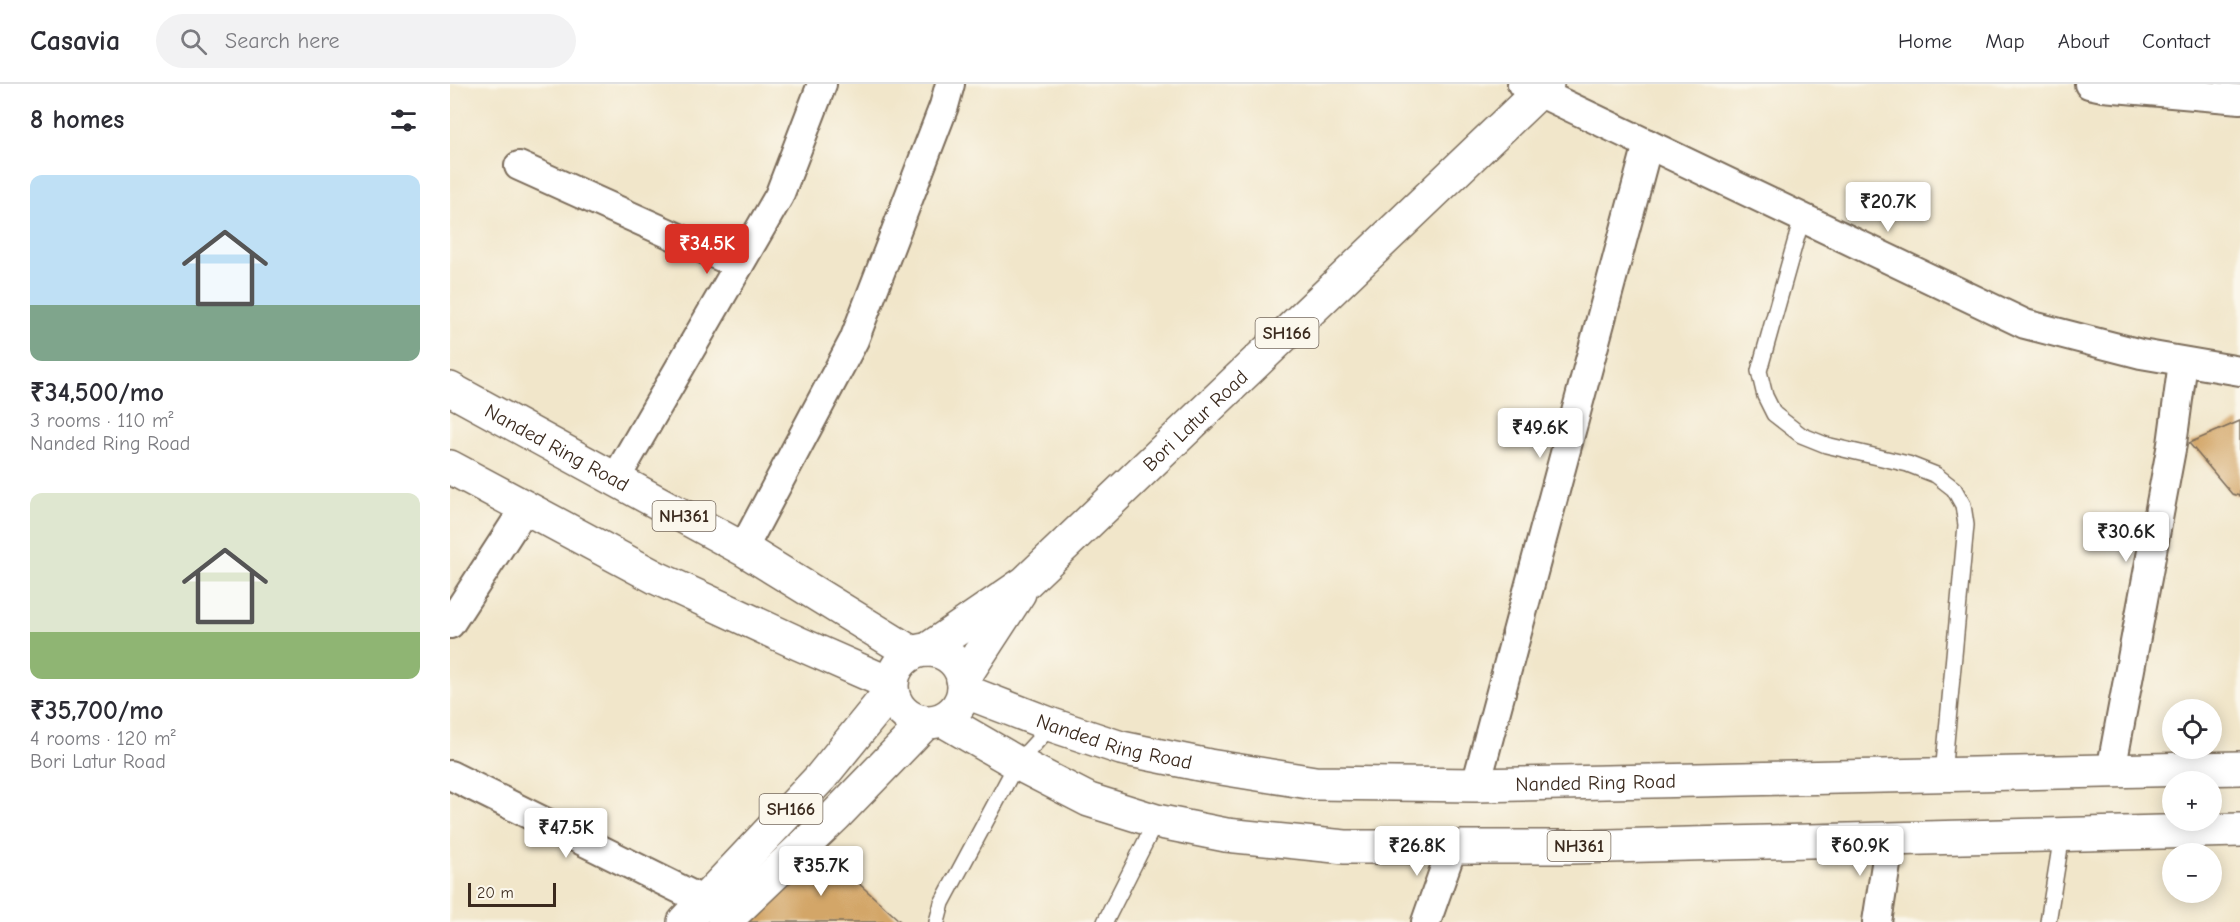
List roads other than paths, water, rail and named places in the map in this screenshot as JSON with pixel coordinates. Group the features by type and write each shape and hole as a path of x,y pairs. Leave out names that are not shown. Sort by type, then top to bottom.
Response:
{"main road":[{"name":"Bori Latur Road","path":"919,651 1026,582 1536,87"},
{"name":"Nanded Ring Road","path":"450,389 616,478 919,651"},
{"path":"450,466 657,578 891,687 897,666 919,651"},
{"name":"Bori Latur Road","path":"964,685 1026,582"},
{"path":"800,645 828,600"},
{"name":"NH361","path":"919,651 943,653 956,664 964,685"},
{"name":"Nanded Ring Road","path":"964,685 1052,725 1121,748 1209,766 1315,783 1476,785 2240,768"},
{"path":"934,721 957,708 964,685"},
{"name":"NH361","path":"891,687 897,707 909,718 934,721 1089,800 1156,821 1226,835 1345,847 1452,848 2240,830"},
{"name":"SH166","path":"704,915 821,777 891,687"},
{"name":"SH166","path":"704,915 836,815 934,721"}],"street":[{"path":"616,478 779,196 822,84"},
{"path":"743,549 854,340 951,84"},
{"path":"2089,84 2240,99"},
{"path":"1536,87 1648,144 2025,324 2183,362 2240,371"},
{"path":"1476,785 1648,144"},
{"path":"519,166 739,265"},
{"path":"2111,771 2172,444 2183,362"},
{"path":"450,624 525,508"},
{"path":"451,778 704,915"},
{"path":"1877,922 1890,839"},
{"path":"1426,922 1452,848"}],"lane":[{"path":"1802,218 1759,371 1765,396 1774,414 1801,435 1826,445 1908,464 1936,475 1954,489 1963,505 1966,525 1942,775"},
{"path":"937,922 942,903 1017,763 1052,725"},
{"path":"1105,922 1156,821"},
{"path":"2048,922 2062,835"}]}
